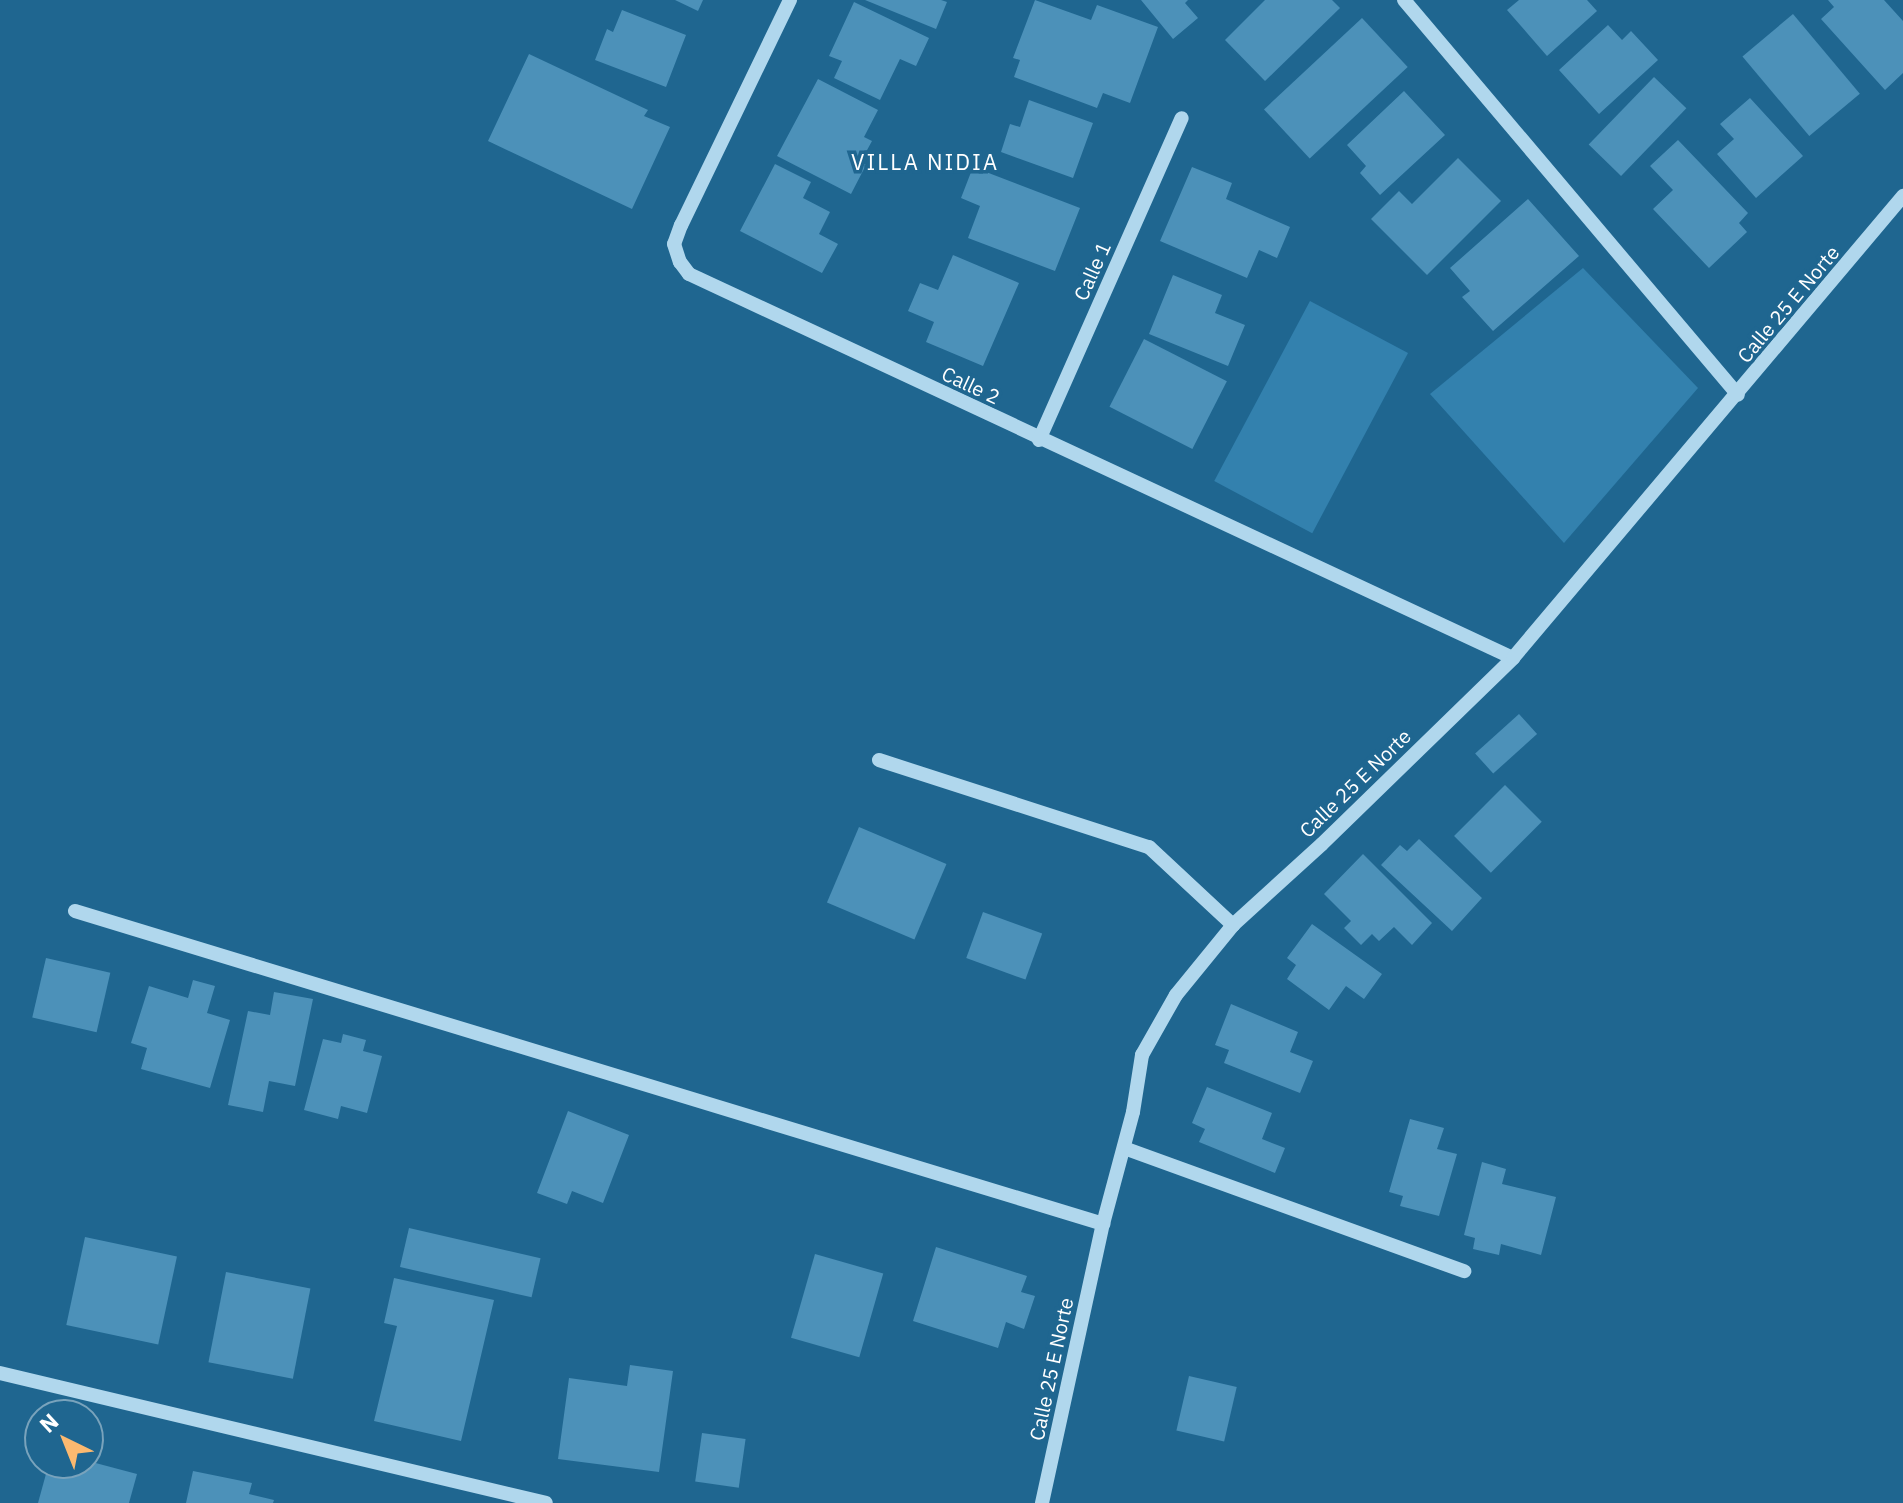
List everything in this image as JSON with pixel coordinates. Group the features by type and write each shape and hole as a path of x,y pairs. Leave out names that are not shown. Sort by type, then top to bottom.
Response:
{"street":[{"name":"Calle 2","path":"790,0 674,244 680,262 696,278 1513,658"},
{"path":"1404,0 1738,395"},
{"name":"Calle 1","path":"1039,440 1182,118"},
{"name":"Calle 25 E Norte","path":"1042,1503 1103,1224 1124,1148 1142,1055 1176,995 1233,925 1322,844 1513,658 1903,196"},
{"path":"879,760 1149,847 1233,925"},
{"path":"75,911 1103,1224"},
{"path":"1124,1148 1464,1271"},
{"path":"0,1373 546,1503"}],"shaded area":[{"path":"1583,268 1698,388 1564,543 1430,394"},
{"path":"1310,301 1408,353 1312,533 1214,481"}],"building":[{"path":"675,0 703,0 698,11"},
{"path":"865,0 941,0 947,2 936,29"},
{"path":"1035,0 1091,20 1097,5 1158,27 1130,103 1103,93 1097,108 1014,77 1020,60 1013,58"},
{"path":"1141,0 1188,0 1185,3 1198,18 1173,39"},
{"path":"1265,0 1332,0 1340,8 1265,81 1225,40"},
{"path":"1519,0 1587,0 1597,11 1547,56 1507,10"},
{"path":"1828,0 1884,0 1903,21 1903,73 1885,90 1821,19 1834,7"},
{"path":"854,2 929,38 916,66 900,59 880,100 834,78 842,61 829,56"},
{"path":"622,10 686,35 666,87 595,60 607,29 613,32"},
{"path":"1793,14 1860,94 1809,136 1742,56"},
{"path":"1362,18 1408,67 1310,158 1264,109"},
{"path":"1608,25 1622,40 1631,31 1658,60 1599,114 1559,70"},
{"path":"529,54 648,110 644,116 670,127 632,209 488,141"},
{"path":"1654,77 1686,108 1621,176 1589,145"},
{"path":"818,79 878,110 864,137 872,141 860,163 866,165 851,194 777,156"},
{"path":"1404,91 1445,135 1380,195 1360,173 1366,166 1347,145"},
{"path":"1750,98 1803,156 1756,198 1717,154 1734,139 1720,124"},
{"path":"1029,100 1093,123 1073,178 1001,152 1010,124 1020,127"},
{"path":"1678,140 1748,213 1739,223 1747,232 1709,268 1653,209 1673,190 1650,166"},
{"path":"1458,158 1501,201 1427,275 1371,219 1399,191 1412,204"},
{"path":"775,164 811,182 803,198 830,212 819,234 838,244 822,273 740,231"},
{"path":"973,167 1080,208 1055,271 968,238 980,206 961,198"},
{"path":"1192,167 1232,183 1226,199 1290,227 1277,258 1259,250 1247,278 1160,241"},
{"path":"1528,199 1579,256 1493,331 1462,297 1470,291 1450,268"},
{"path":"953,255 1019,283 983,366 926,342 934,322 908,311 920,283 938,290"},
{"path":"1173,275 1222,295 1215,313 1245,325 1228,366 1149,334"},
{"path":"1144,339 1227,381 1192,449 1109,407"},
{"path":"1519,714 1537,734 1493,774 1475,753"},
{"path":"1505,785 1542,822 1491,873 1454,836"},
{"path":"859,827 946,864 914,940 827,902"},
{"path":"1419,839 1482,898 1452,931 1381,865 1400,845 1407,851"},
{"path":"1363,854 1432,923 1412,945 1394,927 1379,941 1372,934 1361,945 1344,928 1351,921 1324,894"},
{"path":"983,912 1042,934 1025,980 966,958"},
{"path":"1312,924 1382,974 1364,999 1346,986 1329,1010 1287,979 1296,965 1287,958"},
{"path":"46,958 110,973 97,1032 32,1017"},
{"path":"193,980 215,986 207,1013 230,1020 210,1088 141,1069 147,1048 131,1043 149,986 188,998"},
{"path":"274,992 313,999 295,1086 269,1081 263,1112 228,1105 248,1011 270,1015"},
{"path":"1231,1004 1298,1032 1290,1052 1313,1061 1300,1093 1224,1063 1229,1050 1215,1045"},
{"path":"343,1034 366,1040 363,1051 382,1056 367,1113 341,1106 338,1119 304,1110 323,1039 341,1043"},
{"path":"1207,1087 1272,1113 1262,1139 1285,1148 1275,1173 1199,1142 1205,1129 1192,1123"},
{"path":"568,1111 629,1135 603,1203 572,1191 567,1204 537,1193"},
{"path":"1410,1119 1444,1128 1437,1149 1457,1154 1439,1216 1400,1206 1403,1196 1389,1192"},
{"path":"1482,1162 1506,1169 1502,1184 1556,1197 1541,1255 1501,1244 1499,1255 1473,1249 1475,1238 1464,1235"},
{"path":"409,1228 541,1258 532,1297 400,1267"},
{"path":"85,1237 177,1257 158,1345 66,1325"},
{"path":"936,1247 1027,1276 1021,1292 1035,1296 1024,1329 1006,1322 998,1348 913,1321"},
{"path":"815,1254 883,1274 859,1357 791,1338"},
{"path":"226,1272 310,1288 293,1379 208,1362"},
{"path":"394,1278 494,1300 461,1441 374,1421 397,1326 384,1323"},
{"path":"630,1365 673,1371 659,1472 558,1459 569,1378 627,1386"},
{"path":"1189,1376 1237,1387 1224,1442 1176,1431"},
{"path":"702,1433 746,1439 739,1488 695,1482"},
{"path":"104,1465 137,1474 129,1503 38,1503 45,1479 104,1479"},
{"path":"193,1471 252,1483 249,1494 274,1500 273,1503 186,1503"}],"district":[{"name":"VILLA NIDIA","path":"925,162"}]}
